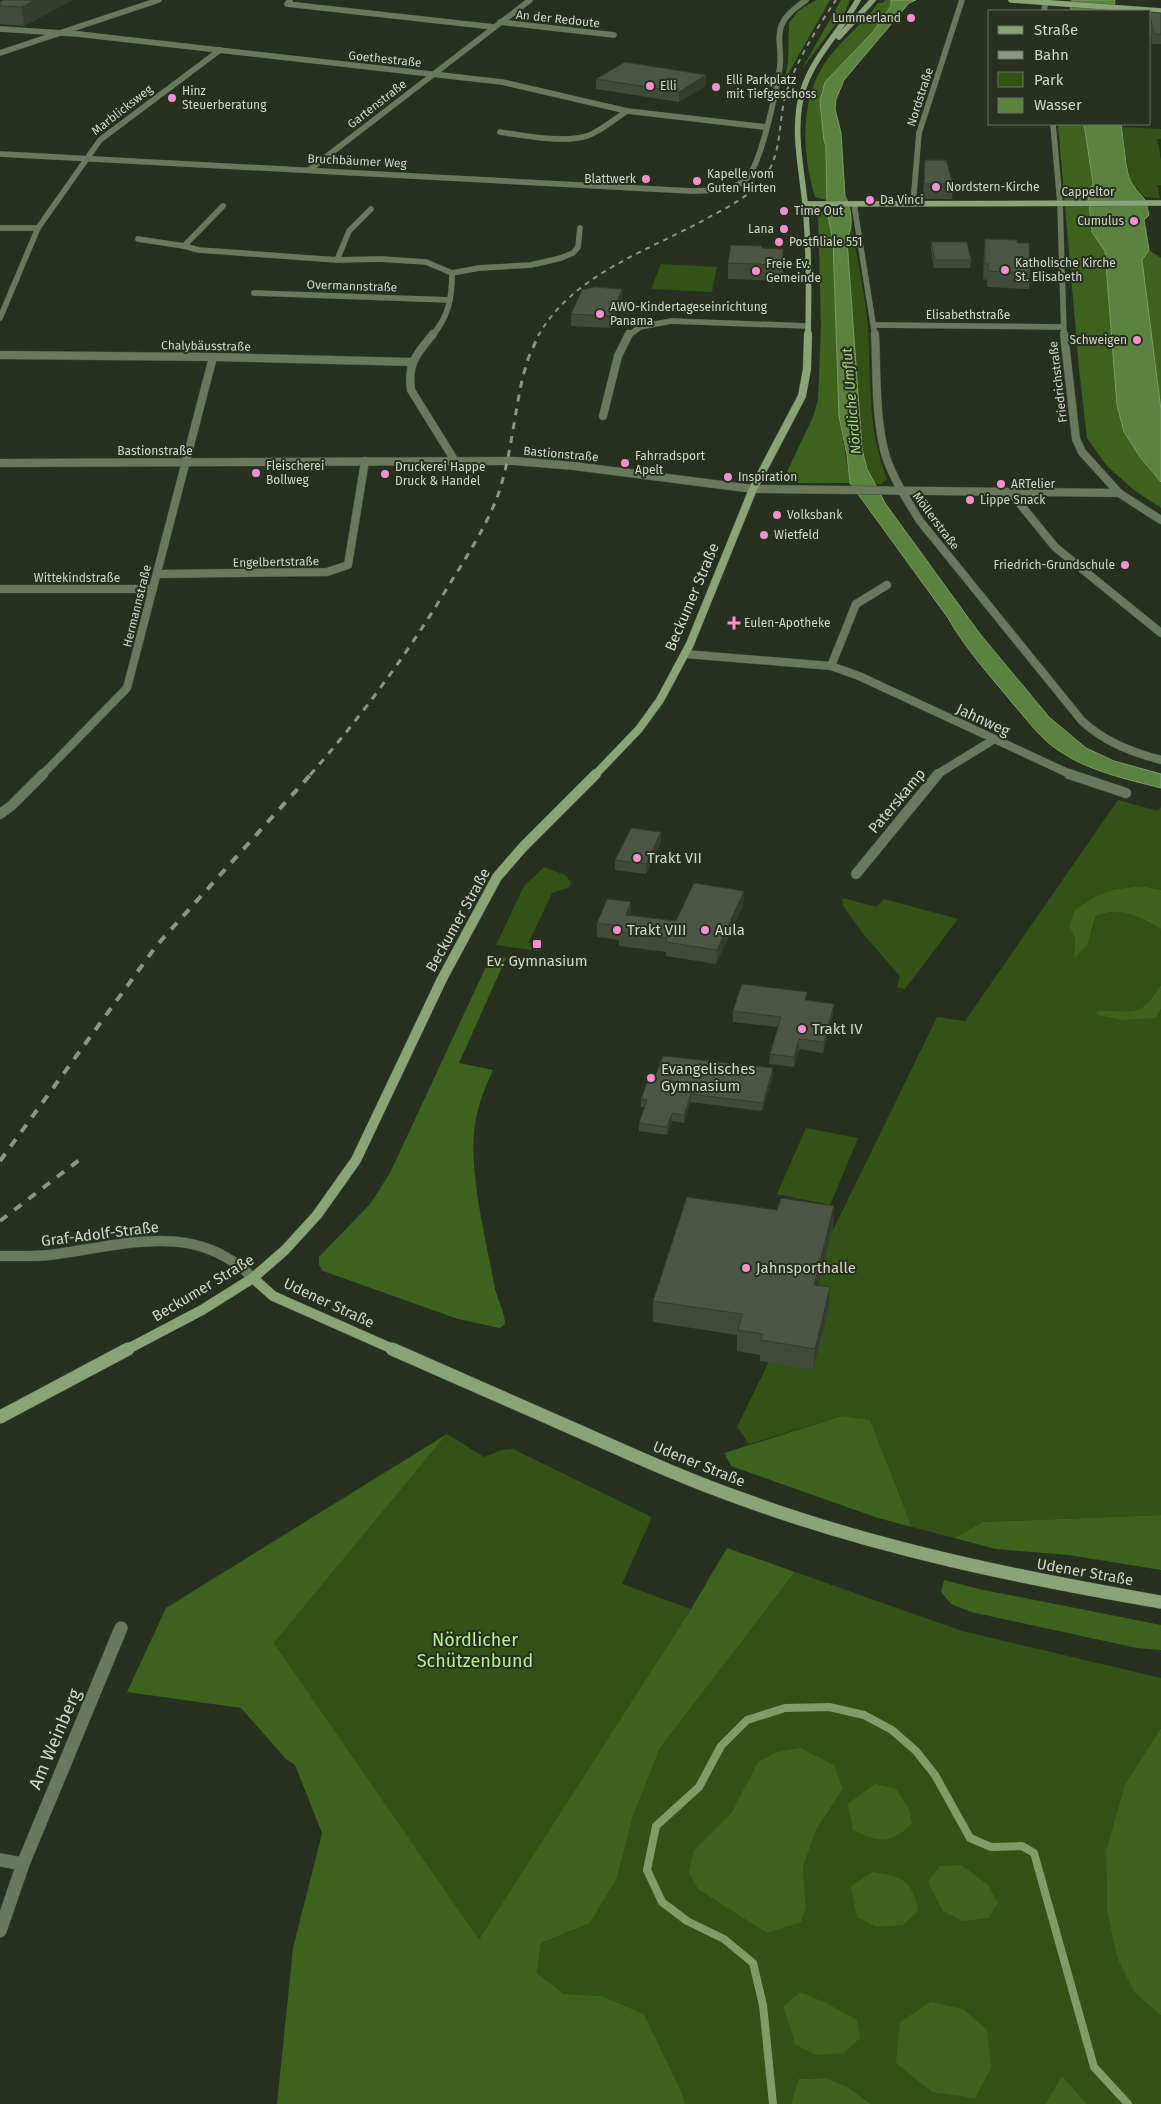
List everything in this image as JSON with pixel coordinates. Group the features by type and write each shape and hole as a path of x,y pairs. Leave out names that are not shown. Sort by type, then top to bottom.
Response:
{"main road":[{"path":"821,56 858,0"},
{"path":"821,56 873,0"},
{"path":"1011,0 1046,1 1147,10"},
{"name":"Beckumer Straße","path":"0,1417 202,1310 254,1278 285,1250 317,1214 356,1160 442,979 497,877 518,852 639,729 660,700 685,654 753,489 802,396 806,379 808,326 805,204 798,150 799,110 804,86 821,56"},
{"name":"Cappeltor","path":"805,204 1161,203"},
{"name":"Udener Straße","path":"254,1278 273,1296 670,1471 767,1508 869,1540 989,1570 1064,1586 1161,1602"}],"street":[{"path":"0,53 58,32 159,0"},
{"name":"Gartenstraße","path":"309,170 530,0"},
{"name":"Bruchbäumer Weg","path":"0,154 683,190 713,190 733,186 746,180 752,173 758,159 774,96 780,64 779,32 782,22 792,10 806,0"},
{"name":"Nordstraße","path":"913,204 919,133 962,0"},
{"path":"290,2 287,4 494,27"},
{"name":"An der Redoute","path":"500,22 614,35"},
{"name":"Goethestraße","path":"0,28 58,32 502,82 627,111 765,127"},
{"name":"Marblicksweg","path":"0,318 38,228 100,140 220,50"},
{"path":"500,132 576,138 586,136 627,111"},
{"name":"Friedrichstraße","path":"1053,125 1060,203 1063,327 1076,439 1082,452 1119,493 1161,520"},
{"name":"Möllerstraße","path":"851,204 874,325 880,422 886,456 900,490 920,521 1082,721 1091,730 1112,744 1161,760"},
{"path":"184,246 223,206"},
{"name":"Overmannstraße","path":"337,260 349,232 370,209"},
{"path":"0,228 38,228"},
{"path":"455,461 411,390 408,376 412,362 446,318 450,300 452,273 479,268 531,265 561,258 573,253 578,247 580,228"},
{"name":"Overmannstraße","path":"138,239 208,250 337,260 380,259 426,262 452,273"},
{"name":"Overmannstraße","path":"254,293 450,300"},
{"path":"603,416 609,402 617,360 626,337 635,330 651,324 671,321 808,326"},
{"name":"Elisabethstraße","path":"874,325 1063,327"},
{"name":"Chalybäusstraße","path":"0,355 213,356 412,362"},
{"name":"Hermannstraße","path":"0,814 11,806 127,688 213,356"},
{"name":"Engelbertstraße","path":"157,574 327,572 348,565 365,461"},
{"name":"Bastionstraße","path":"0,463 455,461 553,463 699,484 753,489 1119,493"},
{"path":"1013,492 1015,498 1055,547 1161,633"},
{"path":"831,666 856,604 887,585"},
{"name":"Wittekindstraße","path":"0,589 153,589"},
{"name":"Jahnweg","path":"685,654 831,666 859,676 1076,777 1126,793"},
{"name":"Paterskamp","path":"856,874 937,774 993,740"},
{"name":"Graf-Adolf-Straße","path":"0,1256 31,1257 144,1240 175,1240 206,1247 231,1258 254,1278"},
{"name":"Am Weinberg","path":"0,1931 23,1864 121,1628"},
{"path":"0,1860 23,1864"}],"green space":[{"path":"1122,127 1161,129 1161,139 1157,139 1161,160 1161,185 1157,185 1160,198 1145,197 1130,181"},
{"path":"851,225 867,314 873,423 887,479 881,484 873,484 862,449 847,240"},
{"path":"661,264 717,267 712,292 651,289"},
{"path":"1118,800 1158,811 1161,807 1161,890 1142,886 1116,889 1069,926 1075,938 1074,957 1093,929 1096,916 1105,913 1122,912 1130,914 1161,929 1161,985 1145,1006 1132,1013 1102,1010 1154,1018 1161,1009 1161,1515 983,1522 954,1538 912,1527 870,1420 842,1416 749,1444 737,1427 937,1017 965,1021"},
{"path":"544,867 565,875 571,882 570,887 552,893 529,942 540,951 496,945 524,886"},
{"path":"843,898 877,907 884,899 958,919 905,989 897,987 900,976 864,935 842,904"},
{"path":"806,1128 858,1138 830,1205 777,1194"},
{"name":"Nördlicher Schützenbund","path":"447,1434 484,1457 501,1450 513,1449 652,1517 622,1584 691,1609 479,1941 274,1643"},
{"path":"795,1572 962,1631 1161,1678 1161,1728 1125,1784 1106,1851 1107,1910 1135,1993 1161,2016 1161,2104 1087,2104 1062,2076 1045,2104 871,2104 849,2088 827,2078 798,2079 791,2104 685,2104 682,2093 644,2014 602,1996 564,1994 537,1973 541,1943 590,1923 617,1878 633,1816 660,1748","holes":["843,1789 816,1830 803,1867 806,1907 694,1850 732,1812"]}],"shaded area":[{"path":"816,0 830,0 784,81 788,63 789,23 798,11"},
{"path":"841,0 850,0 845,12 802,69"},
{"path":"885,0 891,0 891,6 872,33 825,82 821,94 826,145 827,200 815,197 807,162 806,144 807,108 811,91 818,75 833,52 878,3 883,3"},
{"path":"1058,125 1084,125 1093,183 1088,193 1092,232 1105,251 1117,405 1124,433 1140,457 1161,482 1161,508 1134,490 1107,466 1087,438 1079,369"},
{"path":"820,212 827,212 833,240 838,386 842,433 850,483 792,483 784,478 813,417 818,400 821,326 818,214"},
{"path":"1149,250 1161,258 1161,410 1142,260"},
{"path":"1142,886 1161,890 1161,929 1130,914 1114,912 1096,916 1087,945 1074,958 1075,938 1069,926 1075,910 1095,897 1116,889"},
{"path":"491,956 506,958 459,1063 493,1070 477,1116 473,1150 476,1189 483,1228 495,1289 505,1319 505,1324 500,1328 458,1319 323,1271 319,1265 319,1257 370,1204 390,1173"},
{"path":"1161,985 1161,1009 1155,1018 1122,1020 1099,1015 1096,1012 1125,1012 1139,1009 1148,1003"},
{"path":"842,1416 870,1420 912,1527 878,1518 731,1466 724,1453"},
{"path":"447,1434 274,1643 479,1940 691,1609 727,1548 795,1572 660,1748 633,1816 617,1878 590,1923 541,1943 537,1973 564,1994 602,1996 644,2014 682,2093 685,2104 277,2104 293,1948 322,1833 295,1765 286,1759 241,1708 127,1692 166,1608"},
{"path":"1161,1515 1161,1570 1069,1555 996,1549 954,1538 983,1522"},
{"path":"944,1580 979,1589 1161,1625 1161,1650 1137,1648 971,1612 951,1604 941,1592"},
{"path":"1161,1728 1161,2016 1135,1993 1117,1957 1107,1910 1106,1851 1125,1784"},
{"path":"800,1748 834,1765 843,1789 816,1830 803,1867 806,1907 801,1922 767,1933 698,1889 689,1872 694,1850 732,1812 758,1762 777,1752"},
{"path":"875,1784 896,1789 909,1809 912,1824 891,1838 877,1839 853,1830 848,1804"},
{"path":"961,1865 987,1884 998,1903 989,1918 963,1921 943,1911 928,1882 940,1866"},
{"path":"873,1872 904,1881 913,1892 918,1911 903,1925 877,1927 857,1917 851,1886"},
{"path":"800,1992 824,2002 857,2020 860,2038 844,2053 817,2055 796,2045 783,2007"},
{"path":"931,2002 963,2009 987,2030 991,2068 975,2098 932,2092 896,2063 900,2022"},
{"path":"1062,2076 1087,2104 1045,2104"},
{"path":"827,2078 849,2088 871,2104 791,2104 798,2079"}],"water":[{"name":"Nördliche Umflut","path":"891,0 916,0 909,3 844,80 836,99 835,109 841,133 845,196 851,218 851,228 847,240 862,449 867,469 885,503 980,634 1049,717 1086,748 1114,761 1161,774 1161,788 1108,774 1082,764 1052,746 1040,735 971,653 948,618 850,483 847,455 839,416 833,240 827,212 826,145 820,101 825,82 872,33 891,6"},
{"path":"1072,0 1115,0 1114,10 1070,10"},
{"path":"1084,125 1121,125 1129,178 1144,199 1149,215 1144,220 1149,250 1142,260 1161,410 1161,482 1140,457 1124,432 1117,405 1105,251 1092,232 1088,193 1093,183"}],"building":[{"path":"3,0 35,0 22,7 0,6 0,2"},
{"path":"1151,12 1161,13 1161,34 1154,34"},
{"path":"625,62 706,75 679,92 596,79"},
{"path":"925,160 946,160 953,184 924,184"},
{"path":"985,239 1017,240 1017,243 1029,243 1030,273 988,271 989,264 985,264"},
{"path":"931,242 967,242 971,260 935,260"},
{"path":"731,245 783,249 783,265 728,263"},
{"path":"595,287 622,289 611,316 571,314 582,290"},
{"name":"Trakt VII","path":"631,828 661,832 646,864 615,860"},
{"path":"694,883 744,891 717,950 666,942 667,938 619,932 621,926 597,923 607,899 631,902 626,915 676,921"},
{"name":"Trakt IV","path":"742,984 807,992 805,1000 834,1004 824,1042 799,1039 794,1057 770,1054 781,1017 733,1011"},
{"path":"663,1056 773,1068 763,1103 691,1094 684,1115 672,1113 667,1127 639,1123 647,1100 641,1099 649,1077 655,1078"},
{"name":"Jahnsporthalle","path":"687,1197 777,1210 781,1198 834,1206 814,1285 830,1287 815,1349 761,1340 763,1334 738,1330 742,1314 653,1301"}],"waterway":[{"path":"773,2104 763,2005 753,1963 724,1939 687,1921 662,1902 647,1870 656,1826 699,1787 721,1746 747,1720 785,1708 829,1707 864,1715 892,1730 916,1751 935,1775 970,1838 991,1847 1022,1846 1034,1853 1094,2067 1128,2104"}],"railway":[{"path":"538,336 553,314 572,295 594,279 641,251 732,205 750,193 760,183 768,173 773,162 779,138 784,102 791,78 822,21 836,0"},
{"path":"310,775 348,730 401,659 482,530 498,495 509,451 523,376 538,336"},
{"path":"0,1161 157,945 311,774"},
{"path":"0,1221 83,1157"}],"place":[{"name":"Lummerland","path":"911,18"},
{"name":"Elli","path":"650,86"},
{"name":"Elli Parkplatz mit Tiefgeschoss","path":"716,87"},
{"name":"Hinz Steuerberatung","path":"172,98"},
{"name":"Blattwerk","path":"646,179"},
{"name":"Kapelle vom Guten Hirten","path":"697,181"},
{"name":"Nordstern-Kirche","path":"936,187"},
{"name":"Da Vinci","path":"870,200"},
{"name":"Time Out","path":"784,211"},
{"name":"Cumulus","path":"1134,221"},
{"name":"Lana","path":"784,229"},
{"name":"Postfiliale 551","path":"779,242"},
{"name":"Katholische Kirche St. Elisabeth","path":"1005,270"},
{"name":"Freie Ev. Gemeinde","path":"756,271"},
{"name":"AWO-Kindertageseinrichtung Panama","path":"600,314"},
{"name":"Schweigen","path":"1137,340"},
{"name":"Fahrradsport Apelt","path":"625,463"},
{"name":"Fleischerei Bollweg","path":"256,473"},
{"name":"Druckerei Happe Druck & Handel","path":"385,474"},
{"name":"Inspiration","path":"728,477"},
{"name":"ARTelier","path":"1001,484"},
{"name":"Lippe Snack","path":"970,500"},
{"name":"Volksbank","path":"777,515"},
{"name":"Wietfeld","path":"764,535"},
{"name":"Friedrich-Grundschule","path":"1125,565"},
{"name":"Eulen-Apotheke","path":"734,623"},
{"name":"Trakt VII","path":"637,858"},
{"name":"Trakt VIII","path":"617,930"},
{"name":"Aula","path":"705,930"},
{"name":"Ev. Gymnasium","path":"537,944"},
{"name":"Trakt IV","path":"802,1029"},
{"name":"Evangelisches Gymnasium","path":"651,1078"},
{"name":"Jahnsporthalle","path":"746,1268"}]}
